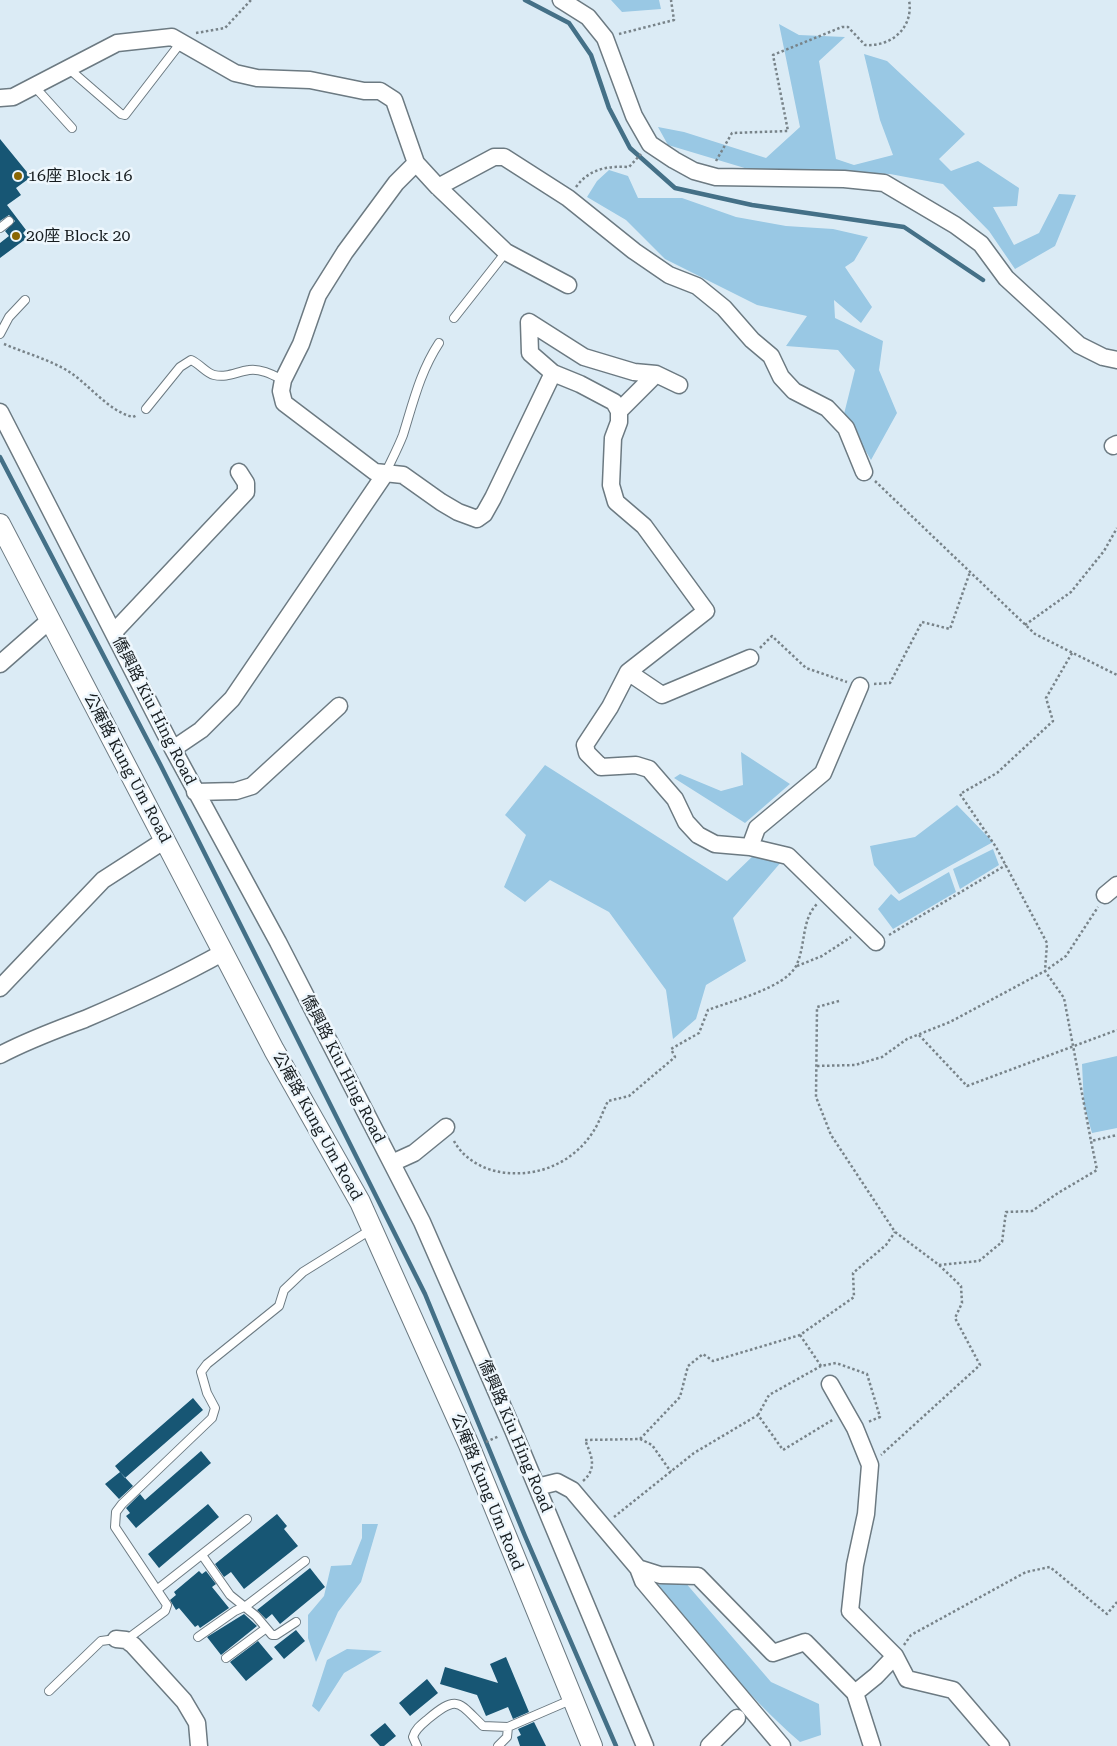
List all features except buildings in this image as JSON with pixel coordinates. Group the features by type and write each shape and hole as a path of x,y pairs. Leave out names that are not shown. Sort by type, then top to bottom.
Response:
{"street":[{"path":"561,0 588,17 605,38 634,116 650,144 674,160 694,171 716,177 844,179 884,183 981,244 1006,278 1079,345 1104,358 1117,360"},
{"path":"0,98 13,97 117,43 177,39 235,73 257,78 310,80 364,91 380,91 394,100 416,163 438,187 506,252 568,285"},
{"path":"438,187 494,157 504,157 568,198 634,251 669,275 697,286 724,308 752,340 771,356 781,377 794,391 827,408 846,428 864,472"},
{"path":"416,163 396,183 345,252 323,288 302,344 283,380 281,391 284,403 376,472 403,475 458,512 477,519 484,514 493,498 553,373"},
{"path":"679,385 656,374 634,372 584,357 529,322 530,353 553,373 580,384 614,402 619,411 619,422 613,438 610,485 616,502 644,526 706,611 628,672 610,707 588,738 585,745 587,753 601,767 636,765 649,769 675,799 686,822 698,835 714,844 750,847 788,856 876,942"},
{"path":"619,411 656,374"},
{"name":"僑興路 Kiu Hing Road","path":"0,412 195,792 278,942 422,1222 537,1487 645,1746"},
{"path":"114,632 246,492 246,483 239,472"},
{"path":"173,749 201,730 232,699 385,474"},
{"name":"公庵路 Kung Um Road","path":"0,524 274,1050 360,1202 470,1448 573,1699 588,1744"},
{"path":"0,664 50,620"},
{"path":"628,672 662,695 750,658"},
{"path":"750,847 757,828 823,773 860,686"},
{"path":"195,792 236,791 252,786 339,706"},
{"path":"0,988 103,880 165,840"},
{"path":"0,1055 36,1036 84,1019 138,995 224,952"},
{"path":"392,1163 414,1153 446,1127"},
{"path":"830,1384 855,1428 870,1465 866,1514 855,1565 850,1611 895,1656 907,1679 953,1690 1001,1746"},
{"path":"537,1487 557,1482 572,1490 604,1525 638,1568 643,1581 782,1746"},
{"path":"638,1568 660,1575 698,1576 773,1653 805,1642 855,1693 872,1746"},
{"path":"121,1639 184,1701 197,1722 199,1746"},
{"path":"855,1693 876,1676 895,1656"},
{"path":"709,1746 738,1718"}],"lane":[{"path":"68,68 120,114 125,115 177,39"},
{"path":"34,86 72,128"},
{"path":"0,228 9,221"},
{"path":"454,318 506,252"},
{"path":"0,334 8,317 25,300"},
{"path":"385,474 402,436 416,389 438,343"},
{"path":"146,409 180,366 191,360 199,363 211,375 226,377 250,369 260,370 283,380"},
{"path":"49,1691 102,1641 121,1639 165,1611 167,1605 158,1589 116,1527 116,1512 122,1504 212,1418 215,1408 207,1393 201,1372 207,1364 279,1306 284,1290 303,1272 372,1229"},
{"path":"158,1589 247,1519"},
{"path":"202,1555 230,1594 237,1602 246,1606 272,1635 276,1636 296,1622"},
{"path":"198,1637 234,1611 246,1606 305,1561"},
{"path":"226,1658 265,1629"},
{"path":"417,1746 413,1737 417,1729 444,1705 452,1703 461,1705 483,1726 508,1727 573,1699"},
{"path":"498,1746 507,1737 508,1727"}],"path":[{"path":"177,39 225,28 250,0"},
{"path":"605,38 674,20 671,0"},
{"path":"707,175 732,133 788,131 773,54 842,27 848,27 865,45 874,46 885,43 900,34 908,24 911,10 909,0"},
{"path":"568,198 580,181 593,173 608,166 629,167"},
{"path":"0,343 52,363 69,372 122,414 133,417 146,409"},
{"path":"864,472 1035,634 1117,675"},
{"path":"1025,625 1071,592 1104,551 1117,528"},
{"path":"750,658 772,636 806,668 860,686 890,683 922,622 950,629 970,572"},
{"path":"939,1265 979,1260 1002,1242 1006,1212 1032,1212 1058,1193 1097,1170 1064,998 1046,972 1047,943 996,847 960,794 997,773 1053,721 1046,698 1072,653"},
{"path":"876,942 1006,865"},
{"path":"817,1066 855,1064 882,1057 907,1039 950,1022 1046,972 1066,956 1111,890"},
{"path":"446,1127 456,1146 473,1162 488,1170 518,1175 544,1171 575,1151 593,1132 608,1101 629,1096 675,1057 671,1049 699,1033 708,1010 782,982 796,966 810,911 827,894"},
{"path":"796,966 822,956 862,929"},
{"path":"839,1001 817,1007 816,1097 831,1134 895,1232 939,1265 961,1286 962,1303 955,1318 980,1365 870,1465"},
{"path":"920,1035 967,1086 1117,1030"},
{"path":"1091,1141 1117,1135"},
{"path":"640,1439 680,1397 688,1366 703,1354 713,1361 800,1335 854,1297 853,1273 886,1245 895,1232"},
{"path":"800,1335 821,1366"},
{"path":"604,1525 694,1453 758,1415 769,1395 821,1366 836,1363 867,1374 880,1417 855,1428"},
{"path":"758,1415 782,1450 846,1412"},
{"path":"478,1444 504,1434"},
{"path":"572,1490 590,1475 593,1460 585,1440 640,1439 652,1445 671,1472"},
{"path":"895,1656 911,1635 1026,1572 1050,1567 1107,1614 1117,1602"}],"shaded area":[{"path":"611,0 659,0 661,9 622,12"},
{"path":"779,24 799,35 845,37 819,61 836,159 854,165 893,155 880,120 864,54 887,61 965,134 939,159 951,171 978,161 1019,188 1017,206 993,207 1014,245 1039,233 1059,194 1076,195 1055,246 1015,269 989,231 943,184 890,174 748,169 668,145 658,127 684,132 766,158 800,127"},
{"path":"609,170 628,176 638,198 682,198 736,217 786,226 833,229 868,237 854,261 845,267 872,307 861,323 834,300 835,318 883,341 879,370 897,413 871,460 844,414 855,370 838,350 786,346 807,316 757,305 665,259 626,220 587,197 597,181"},
{"path":"741,752 790,784 745,823 674,778 680,774 721,791 743,785"},
{"path":"545,765 727,881 755,854 782,861 733,918 746,961 706,985 696,1019 673,1039 666,990 609,912 550,880 525,902 504,887 526,835 505,815"},
{"path":"957,805 993,842 899,894 874,865 870,846 915,837"},
{"path":"993,849 999,865 960,889 953,869"},
{"path":"949,872 956,892 893,929 878,909 891,894 899,901"},
{"path":"1117,1056 1117,1128 1092,1133 1084,1105 1082,1064"},
{"path":"362,1524 378,1524 361,1582 338,1612 316,1662 308,1638 308,1615 324,1596 331,1566 351,1565 362,1538"},
{"path":"684,1581 771,1682 819,1704 821,1735 800,1742 780,1724 725,1666 657,1585"},
{"path":"347,1649 382,1651 344,1673 319,1712 312,1706 327,1660"}],"waterway":[{"path":"525,0 569,23 591,55 609,108 630,148 675,188 752,205 904,227 983,280"},
{"path":"0,457 160,764 425,1294 525,1536 616,1746"}],"place":[{"name":"16座 Block 16","path":"18,176"},
{"name":"20座 Block 20","path":"16,236"}]}
